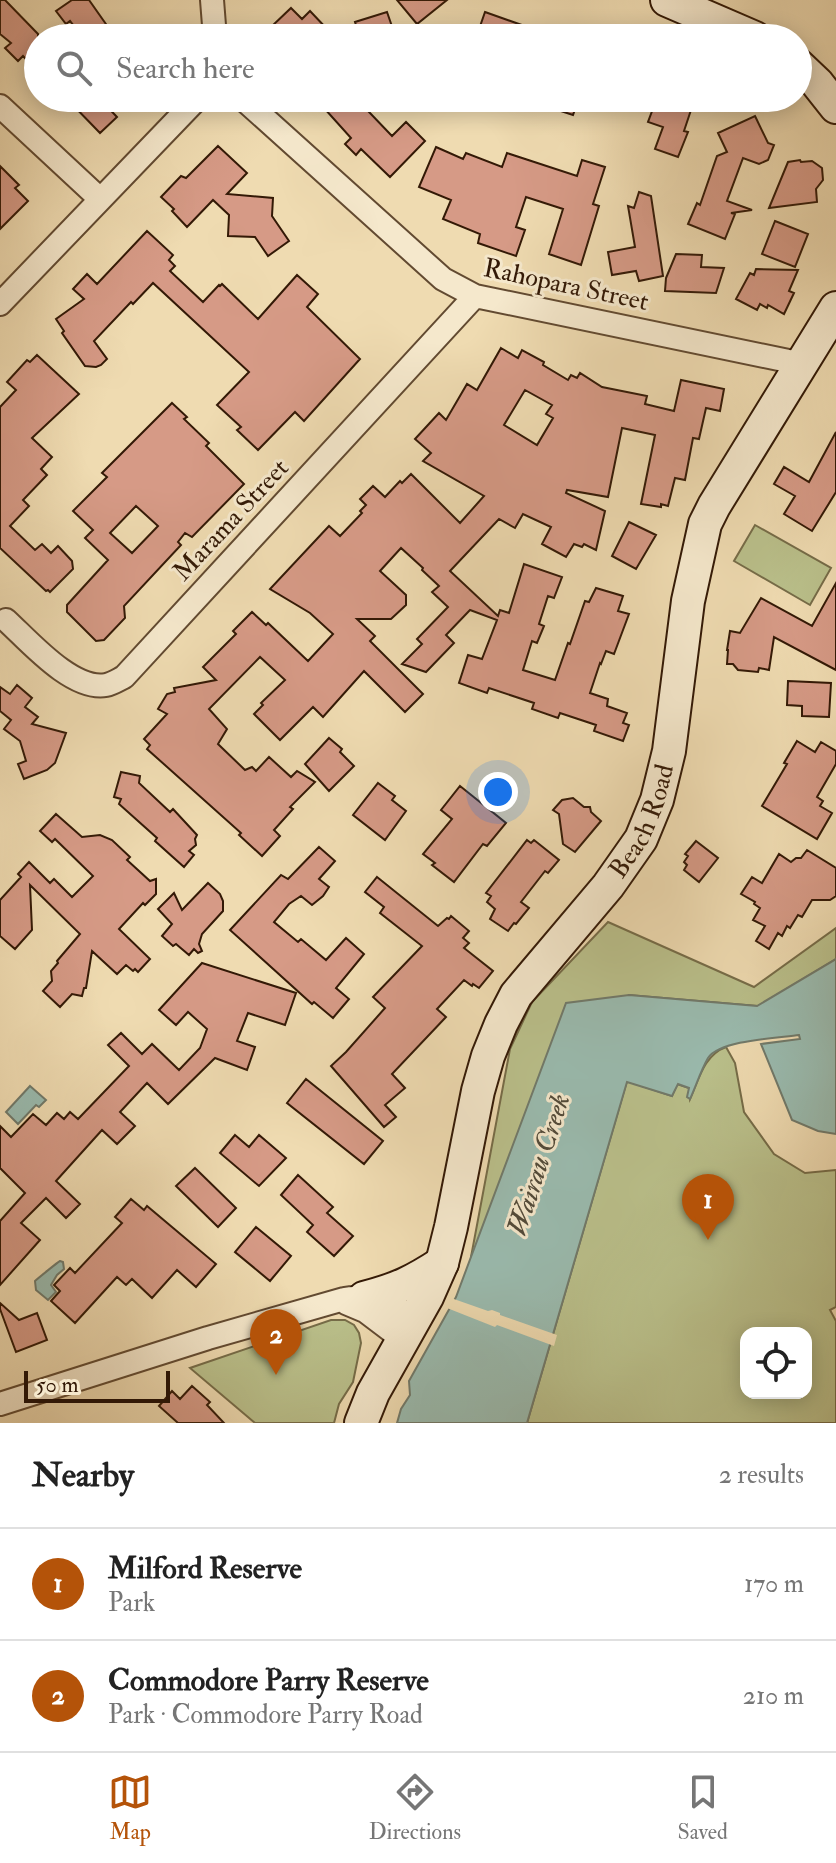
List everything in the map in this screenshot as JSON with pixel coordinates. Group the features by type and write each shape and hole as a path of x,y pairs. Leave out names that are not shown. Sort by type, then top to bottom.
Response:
{"main road":[{"path":"667,0 723,24"},
{"path":"812,78 836,107"},
{"name":"Beach Road","path":"361,1423 373,1393 427,1297 442,1263 478,1091 501,1024 516,995 608,886 641,839 657,800 669,751 688,601 705,524 836,308"},
{"path":"364,1298 407,1285 442,1263"}],"street":[{"path":"212,0 214,24"},
{"path":"0,106 100,199"},
{"path":"0,304 184,112"},
{"name":"Rahopara Street","path":"258,112 443,279 475,296 803,364"},
{"name":"Marama Street","path":"2,620 57,666 86,683 106,685 124,677 475,296"},
{"path":"0,1404 208,1338 344,1299 364,1298 398,1309 408,1328"},
{"path":"327,1303 358,1307 408,1328"}],"green space":[{"path":"755,525 831,568 810,605 734,561"},
{"path":"608,922 754,987 836,928 836,959 758,1006 629,995 471,1257 510,1049 532,1002"},
{"path":"726,1047 735,1063 744,1112 774,1154 805,1173 836,1170 836,1307 830,1310 836,1321 836,1423 527,1423 627,1081 672,1096 677,1084 689,1088 690,1099 703,1068 712,1056"},
{"path":"331,1320 345,1320 354,1325 361,1343 353,1382 339,1404 334,1423 255,1423 190,1368"}],"water":[{"name":"Wairau Creek","path":"836,959 836,1134 818,1131 792,1120 761,1044 800,1039 799,1035 737,1044 714,1052 705,1063 690,1099 687,1097 689,1088 678,1084 672,1096 627,1082 527,1423 397,1423 410,1395 409,1381 456,1297 566,1003 629,995 757,1006"},
{"path":"30,1086 46,1100 39,1107 36,1105 18,1124 6,1112"},
{"path":"60,1261 64,1269 51,1285 56,1292 48,1300 36,1290 35,1281"}],"pier":[{"path":"451,1298 557,1335 554,1346 447,1308"}],"building":[{"path":"0,0 5,0 28,24 24,24 24,57 18,61 5,48 11,43 0,34"},
{"path":"72,0 89,0 106,24 72,24 70,21 66,24 56,11"},
{"path":"397,0 447,0 417,24"},
{"path":"291,8 302,19 310,11 322,24 274,24"},
{"path":"387,12 391,24 356,24"},
{"path":"485,12 519,24 481,24"},
{"path":"80,112 112,112 117,117 100,133"},
{"path":"328,112 369,112 392,136 406,122 425,141 390,177 361,149 356,155 345,144 351,138"},
{"path":"652,112 690,112 684,131 688,132 678,157 655,149 663,127 648,122"},
{"path":"755,116 768,143 774,145 768,160 759,164 743,158 727,201 752,210 731,213 735,214 725,239 688,224 697,203 700,205 717,156 727,152 718,133"},
{"path":"218,146 247,173 227,194 273,198 272,216 289,241 268,256 255,237 228,236 229,215 213,200 187,227 161,197 181,176 186,178"},
{"path":"436,147 463,159 466,153 502,167 507,153 577,176 582,160 605,167 593,204 599,206 581,265 549,254 563,209 526,197 516,227 525,230 516,256 478,243 480,234 443,219 451,200 419,187"},
{"path":"812,161 822,168 823,180 816,189 817,202 769,208 788,162"},
{"path":"0,166 19,185 15,188 28,201 0,229"},
{"path":"639,192 651,196 663,276 639,281 636,271 612,275 608,252 635,247 628,206 634,208"},
{"path":"775,221 808,234 795,267 762,254"},
{"path":"147,231 173,255 169,260 175,266 170,271 203,302 222,284 258,319 297,275 318,294 307,307 360,359 304,421 295,412 258,450 237,430 241,427 217,405 249,372 153,283 94,341 107,359 96,367 85,366 56,319 84,299 73,289 87,274 97,284"},
{"path":"676,254 702,255 701,267 724,268 716,293 665,291 666,278"},
{"path":"756,269 798,270 789,291 794,293 784,314 768,305 767,308 760,304 757,310 736,299 750,273 754,275"},
{"path":"501,348 518,358 522,350 568,380 571,375 577,378 580,373 602,387 647,396 645,404 674,411 681,380 724,389 720,411 706,408 699,439 693,438 685,480 675,478 668,506 641,504 655,435 622,428 608,497 567,490 566,493 605,511 596,550 584,544 582,547 574,544 566,557 542,544 551,527 523,514 515,528 499,519 450,571 498,616 500,610 509,613 524,564 562,577 554,598 548,596 539,624 544,626 537,643 532,641 523,670 555,680 585,601 589,602 596,588 623,596 618,611 629,614 614,654 606,651 600,663 590,693 608,699 607,706 627,713 623,723 629,725 623,741 594,731 596,725 560,713 558,718 532,709 534,703 489,688 487,693 459,683 468,655 482,659 497,620 470,610 446,635 454,643 426,672 402,664 422,644 417,639 448,607 432,592 439,586 401,548 380,571 406,595 406,605 391,619 357,619 375,636 370,641 423,694 405,712 364,671 323,717 313,707 280,740 254,714 285,680 260,657 209,709 227,729 218,744 245,770 252,767 256,771 269,757 291,777 297,771 315,782 290,807 293,809 274,830 280,836 262,856 239,835 241,833 147,749 150,745 144,739 167,714 158,709 167,694 175,692 174,688 216,680 203,667 236,634 233,631 252,612 308,661 333,634 310,613 270,589 329,526 340,536 362,513 360,511 366,505 360,499 373,486 385,497 411,474 460,523 484,496 423,461 431,453 415,439 439,413 446,420 467,384 477,390","holes":["525,390 552,405 546,414 553,418 537,445 504,425"]},
{"path":"37,355 79,394 32,438 52,457 41,469 47,475 23,500 29,506 10,526 35,550 42,544 51,553 58,546 72,561 73,569 50,592 0,548 0,407 16,390 7,382 27,360 30,362"},
{"path":"172,403 209,443 206,446 244,484 192,537 185,533 178,542 181,545 124,606 125,618 104,640 96,641 67,612 67,605 108,560 85,538 93,530 73,511 107,477 102,473","holes":["136,506 158,526 132,553 110,533"]},
{"path":"836,432 836,492 812,531 784,514 795,496 774,484 784,467 809,482"},
{"path":"629,522 656,535 636,569 612,556"},
{"path":"836,583 836,670 774,637 769,670 738,670 733,664 727,664 730,631 740,633 761,598 812,626"},
{"path":"788,681 831,683 829,717 802,716 802,706 787,705"},
{"path":"17,685 32,698 25,707 38,717 32,724 66,733 55,763 47,770 24,779 18,764 26,761 20,741 4,729 11,720 0,711 0,687 10,694"},
{"path":"329,738 354,766 329,791 305,764"},
{"path":"797,741 815,752 821,742 836,751 836,764 817,797 823,801 820,806 832,813 817,839 762,806"},
{"path":"121,772 140,776 139,783 170,812 173,809 197,835 196,845 189,851 194,855 184,867 119,804 121,799 114,797"},
{"path":"378,783 395,796 392,800 406,811 385,840 353,815"},
{"path":"460,786 506,823 487,846 483,844 454,882 423,854 452,819 441,810"},
{"path":"573,798 584,807 590,807 601,821 575,852 563,844 559,814 553,810 562,800"},
{"path":"56,814 82,837 100,835 112,840 130,857 127,860 150,881 156,879 156,894 119,929 150,959 138,972 126,965 117,974 92,951 82,996 72,994 60,1007 43,991 52,981 51,971 57,961 80,934 30,885 32,930 15,949 0,936 0,900 21,877 18,874 29,862 50,883 54,879 72,897 93,876 55,839 52,842 40,831"},
{"path":"527,840 531,843 534,840 559,860 548,873 545,871 521,902 529,908 508,931 490,919 495,909 487,902 491,896 486,893"},
{"path":"696,841 718,858 699,882 684,870 688,856 685,854"},
{"path":"319,847 335,861 319,879 329,887 312,905 301,896 289,904 274,922 326,960 346,938 364,954 336,988 349,999 333,1018 314,1002 312,1004 230,930 281,875 288,879"},
{"path":"807,850 836,868 836,896 830,900 812,900 802,917 798,915 782,936 778,933 769,949 756,941 765,926 753,920 760,908 741,894 752,877 762,883 779,854 791,862 801,858"},
{"path":"377,877 438,926 451,916 469,931 463,938 469,943 464,948 493,971 479,988 464,980 437,1009 446,1017 392,1074 405,1088 385,1105 396,1117 384,1127 331,1066 385,1008 373,997 422,946 380,913 384,907 365,892"},
{"path":"208,883 220,894 223,911 202,934 199,944 202,951 198,953 194,949 189,955 162,936 172,924 158,909 174,893 182,910"},
{"path":"202,963 296,993 285,1025 248,1013 237,1041 255,1047 247,1070 215,1058 168,1104 147,1083 120,1112 135,1126 117,1144 102,1130 56,1181 80,1204 66,1218 46,1198 21,1223 40,1240 0,1285 0,1221 25,1193 0,1168 0,1126 11,1137 33,1114 46,1125 57,1113 64,1119 70,1112 78,1119 129,1066 108,1045 121,1033 142,1054 152,1044 179,1070 200,1048 207,1029 188,1012 176,1025 159,1010"},
{"path":"306,1079 383,1141 364,1164 287,1103"},
{"path":"235,1135 249,1147 259,1135 286,1158 259,1186 220,1153"},
{"path":"195,1168 236,1208 218,1227 176,1186"},
{"path":"298,1175 333,1207 327,1213 353,1236 334,1256 307,1232 313,1225 281,1195"},
{"path":"131,1199 144,1210 147,1206 216,1264 196,1287 177,1270 152,1298 132,1279 126,1285 117,1277 75,1323 51,1301 60,1291 54,1285 70,1268 75,1273 122,1223 115,1217"},
{"path":"256,1227 291,1256 270,1281 235,1252"},
{"path":"0,1303 19,1320 37,1313 47,1340 16,1352"},
{"path":"192,1386 210,1402 207,1405 224,1423 178,1423 159,1406 172,1391 180,1399"}],"place":[{"name":"Milford Reserve","path":"708,1240"},
{"name":"Commodore Parry Reserve","path":"276,1375"}]}
